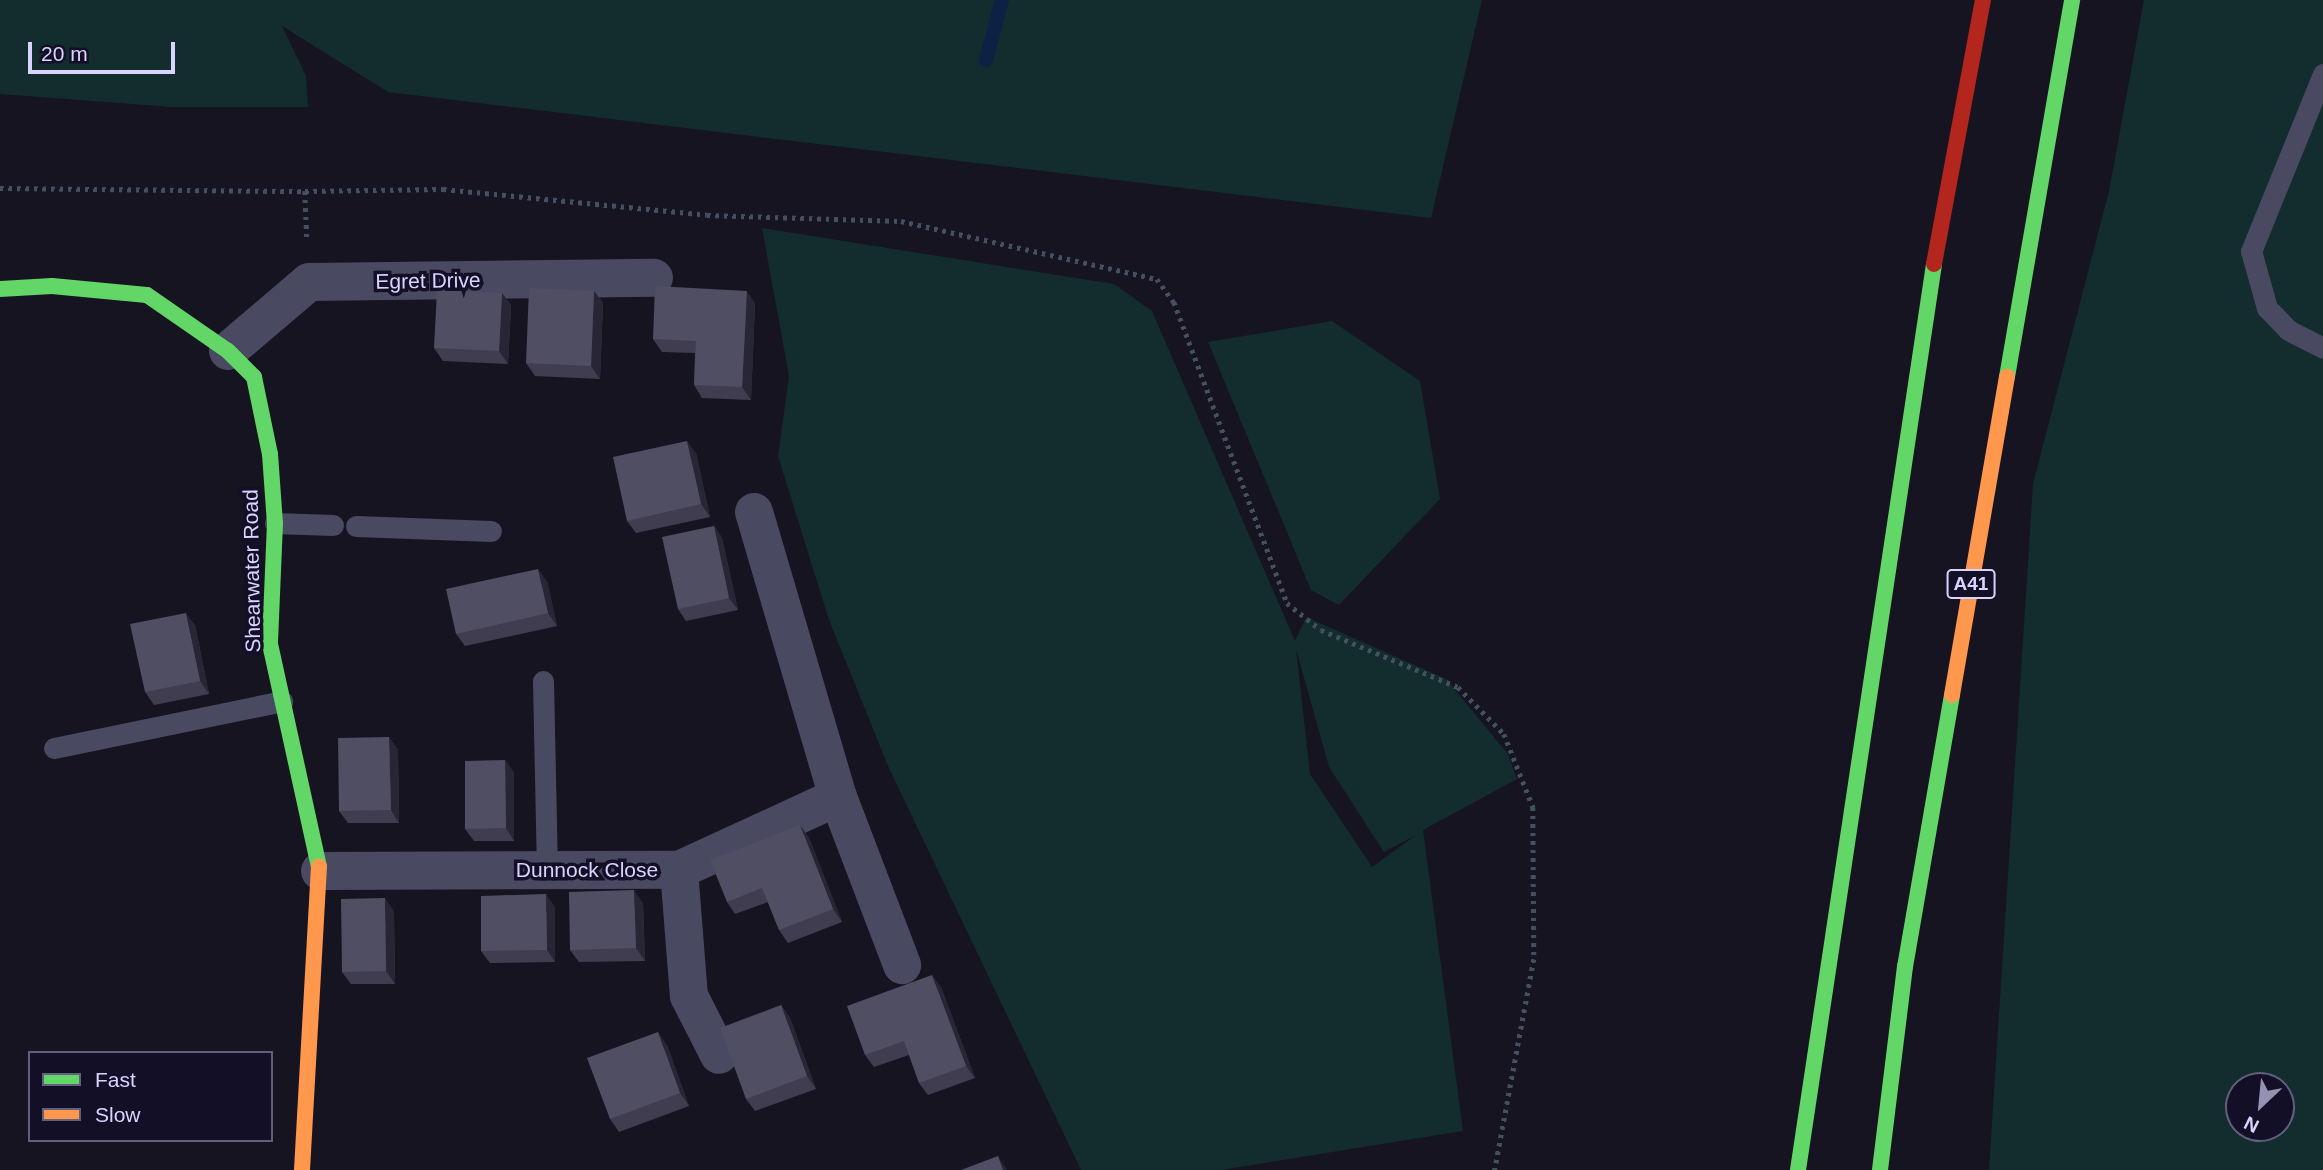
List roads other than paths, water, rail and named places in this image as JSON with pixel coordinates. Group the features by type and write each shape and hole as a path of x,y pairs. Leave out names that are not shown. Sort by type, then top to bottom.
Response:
{"main road":[{"path":"1798,1170 1934,264 1983,0"},
{"name":"A41","path":"1880,1170 1905,967 2073,0"},
{"name":"Shearwater Road","path":"0,289 52,286 147,295 228,351 254,377 270,454 275,523 270,644 320,871 302,1170"}],"street":[{"name":"Egret Drive","path":"228,351 309,282 654,278"},
{"path":"754,512 838,797 902,965"},
{"name":"Dunnock Close","path":"320,871 679,870 838,797"},
{"path":"679,870 689,996 719,1055"}],"lane":[{"path":"2323,74 2251,251 2267,308 2288,330 2323,348"},
{"path":"275,523 333,525"},
{"path":"356,526 491,531"},
{"path":"543,681 547,871"},
{"path":"54,748 282,701"}],"waterway":[{"path":"986,60 1002,0"}]}
